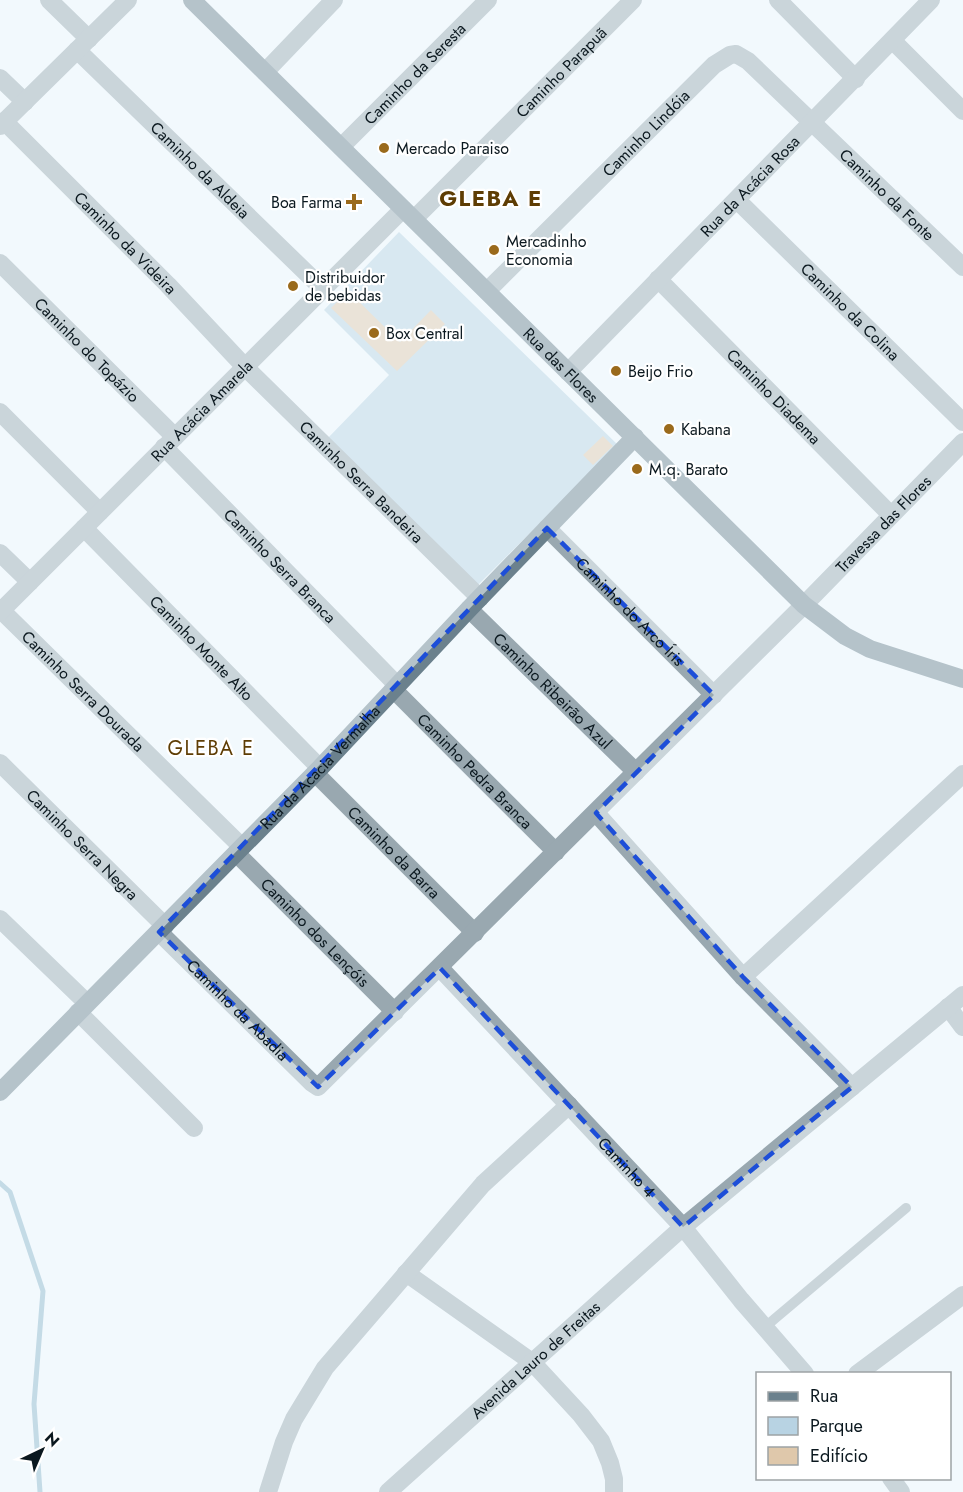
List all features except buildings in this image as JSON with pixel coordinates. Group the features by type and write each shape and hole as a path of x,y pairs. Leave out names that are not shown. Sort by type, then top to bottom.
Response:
{"street":[{"name":"Caminho da Aldeia","path":"49,0 83,45 323,289"},
{"path":"2,124 128,0"},
{"name":"Rua das Flores","path":"192,0 804,605 845,636 870,649 963,679"},
{"path":"265,72 334,0"},
{"name":"Caminho da Seresta","path":"342,147 488,0"},
{"name":"Caminho Parapuã","path":"409,214 633,0"},
{"path":"778,0 856,78"},
{"name":"Rua da Acácia Rosa","path":"568,372 893,41 919,4"},
{"path":"893,41 963,111"},
{"name":"Caminho Lindóia","path":"487,291 714,65 730,55 736,54 748,61 811,123"},
{"path":"0,78 25,102"},
{"name":"Caminho da Fonte","path":"811,123 963,267"},
{"name":"Caminho da Videira","path":"2,124 168,285 245,367"},
{"name":"Caminho da Colina","path":"737,200 963,422"},
{"name":"Rua Acácia Amarela","path":"1,611 323,289 409,214"},
{"name":"Caminho do Topázio","path":"0,263 170,442"},
{"name":"Caminho Diadema","path":"658,279 891,515"},
{"name":"Caminho Serra Bandeira","path":"245,367 474,604"},
{"path":"0,412 100,512"},
{"name":"Rua da Acacia Vermalha","path":"0,1092 318,770 634,437"},
{"name":"Caminho Serra Branca","path":"170,442 395,687"},
{"name":"Travessa das Flores","path":"318,1086 596,813 963,442"},
{"name":"Caminho Monte Alto","path":"84,528 318,770"},
{"name":"Caminho do Arco Íris","path":"547,528 714,695"},
{"path":"0,553 30,582"},
{"name":"Caminho Ribeirão Azul","path":"474,604 636,772"},
{"name":"Caminho Serra Dourada","path":"1,611 239,850"},
{"name":"Caminho Pedra Branca","path":"395,687 556,852"},
{"name":"Caminho Serra Negra","path":"0,763 162,929"},
{"name":"Caminho da Barra","path":"318,770 475,933"},
{"path":"743,977 963,774"},
{"path":"596,813 743,977 852,1088"},
{"name":"Caminho dos Lençóis","path":"239,850 395,1012"},
{"path":"0,919 195,1128"},
{"name":"Caminho da Abadia","path":"162,929 312,1083 318,1086"},
{"name":"Caminho 4","path":"440,968 683,1227 765,1328 804,1372"},
{"name":"Avenida Lauro de Freitas","path":"388,1492 683,1227 963,995"},
{"path":"948,1007 963,1027"},
{"path":"268,1492 291,1427 325,1368 483,1184 568,1105"},
{"path":"406,1273 532,1362 581,1415 607,1452 614,1486 599,1492"},
{"path":"860,1372 963,1294"},
{"path":"892,1480 901,1492"}],"lane":[{"path":"765,1328 906,1208"}],"highlighted area":[{"path":"547,528 714,695 596,813 743,977 852,1087 683,1227 440,968 318,1087 159,932"}],"green space":[{"path":"399,232 618,445 475,588 326,440 389,375 324,310"}],"waterway":[{"path":"0,1183 10,1192 43,1291 34,1404 40,1492"}],"place":[{"name":"Mercado Paraiso","path":"384,148"},
{"name":"Boa Farma","path":"354,202"},
{"name":"Mercadinho Economia","path":"494,250"},
{"name":"Distribuidor de bebidas","path":"293,286"},
{"name":"Box Central","path":"374,333"},
{"name":"Beijo Frio","path":"616,371"},
{"name":"Kabana","path":"669,429"},
{"name":"M.q. Barato","path":"637,469"}],"district":[{"name":"GLEBA E","path":"491,198"},
{"name":"GLEBA E","path":"211,748"}]}
